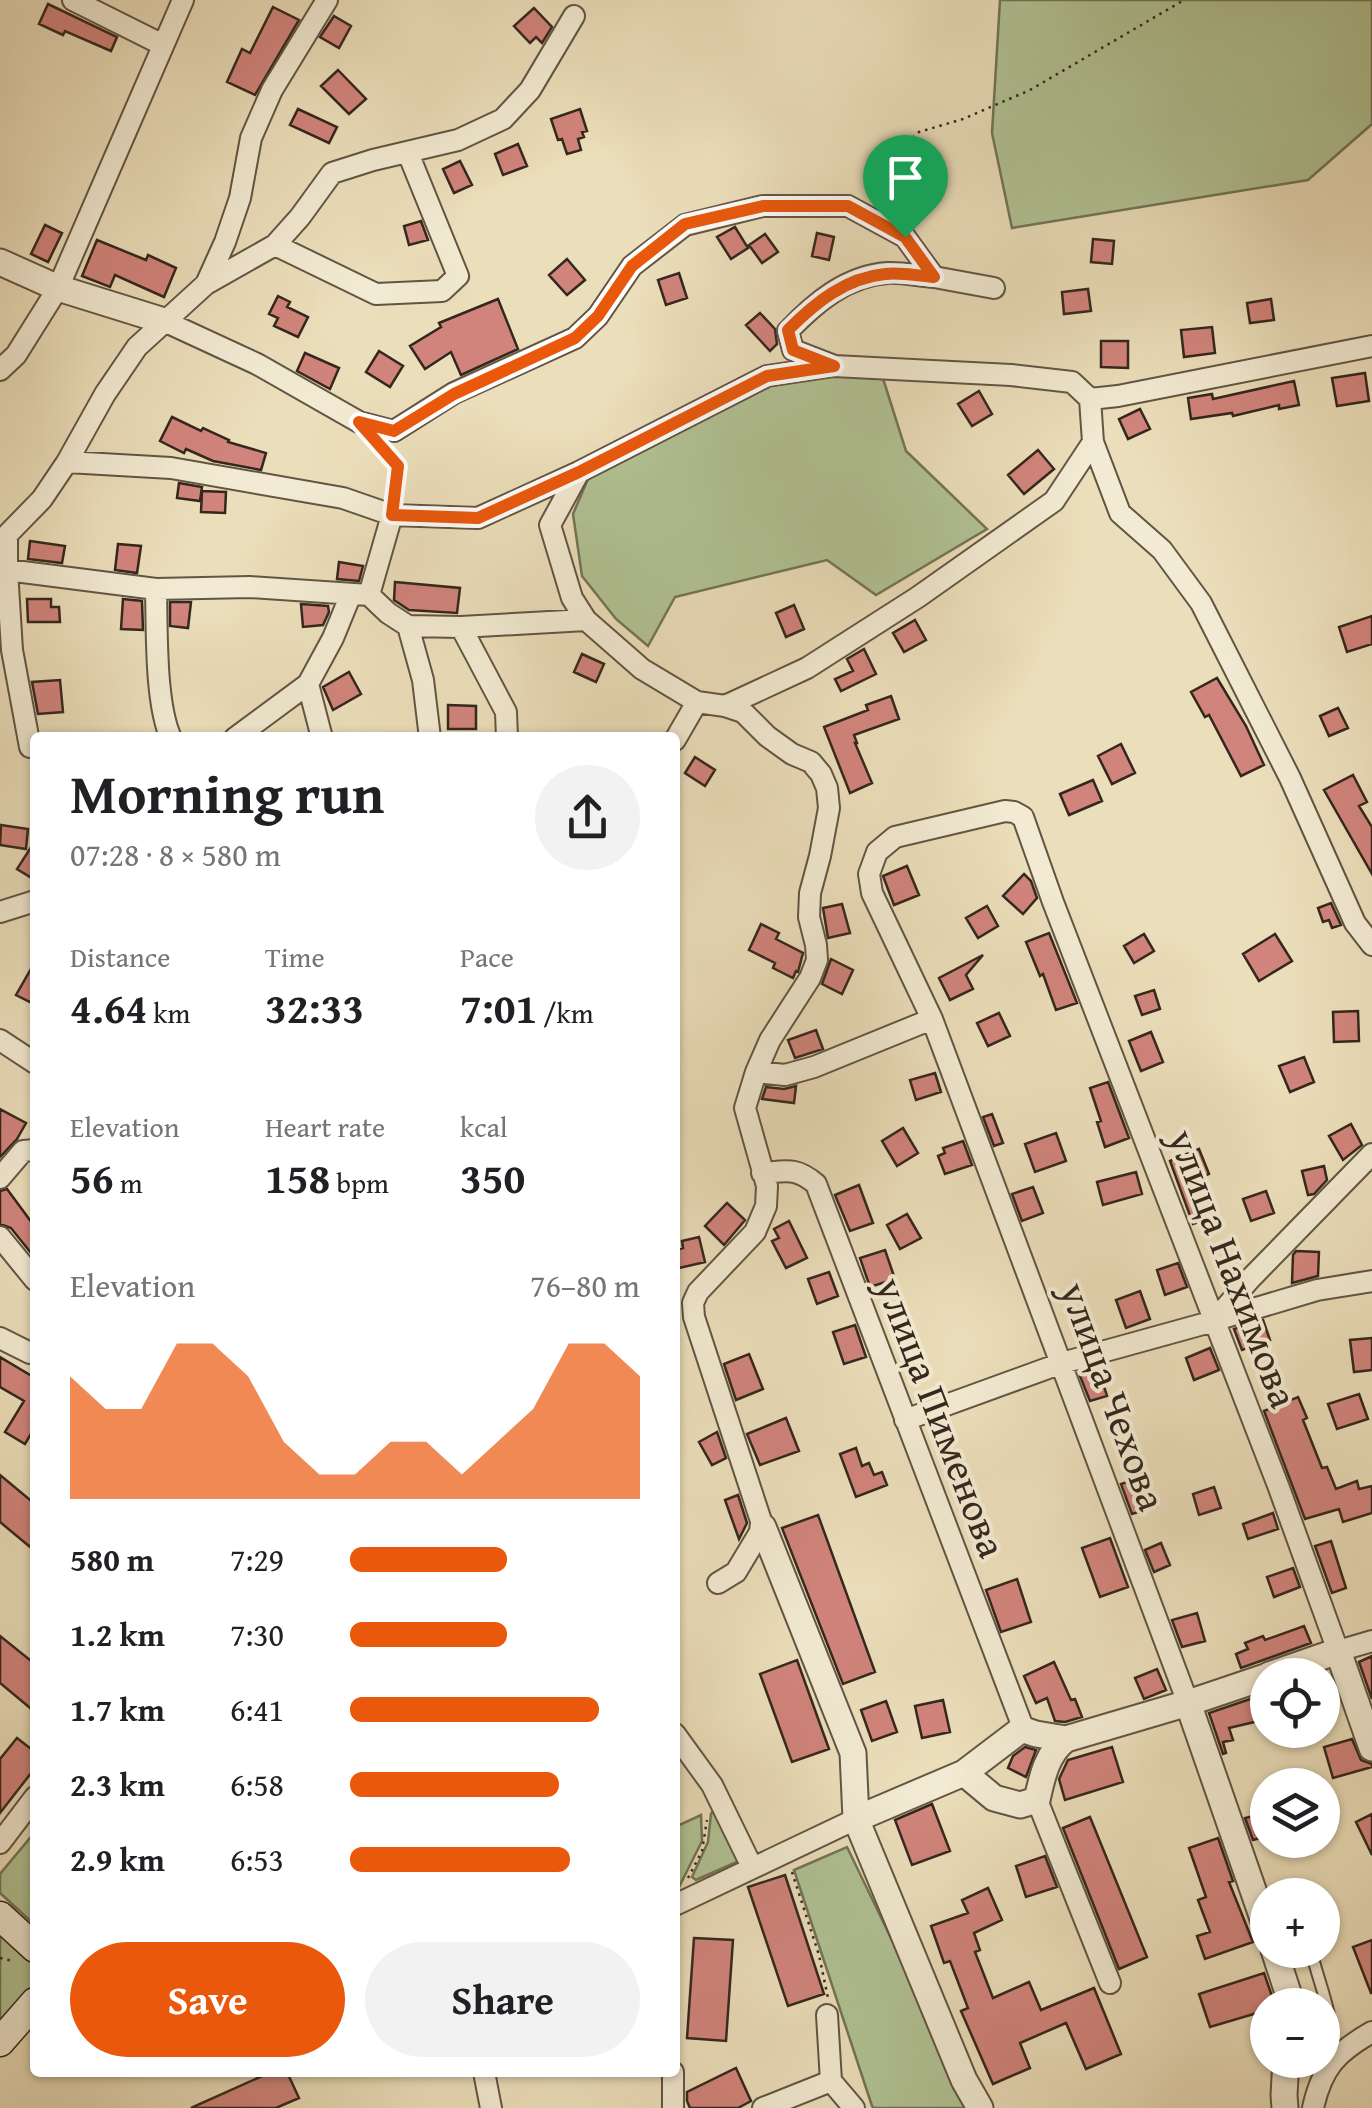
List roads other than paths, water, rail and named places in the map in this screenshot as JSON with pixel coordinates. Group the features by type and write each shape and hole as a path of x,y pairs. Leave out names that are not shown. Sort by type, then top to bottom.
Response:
{"main road":[{"path":"0,1916 30,1943"},
{"path":"0,2042 30,2008"}],"street":[{"path":"74,0 163,44"},
{"path":"0,370 16,354 58,288 184,0"},
{"path":"206,284 240,198 251,138 272,90 328,0"},
{"path":"30,747 12,650 4,535 42,500 137,347 206,284 276,245 332,173 458,140 503,119 530,90 574,16"},
{"path":"276,245 376,294 442,292 458,276 408,154"},
{"path":"0,262 58,288 164,322 257,364 359,422 394,431 454,394 575,338 598,316 632,266 685,224 763,206 848,206 905,237 934,277"},
{"path":"834,366 793,350 788,330 813,305 852,281 888,273 994,288"},
{"path":"1090,399 1372,346"},
{"path":"68,462 171,468 343,498 392,515 478,518 579,472 767,376 834,366 1072,382 1090,399 1093,442 1120,513 1162,550 1201,603 1290,778 1355,923 1372,945"},
{"path":"725,706 807,668 918,597 1039,512 1054,501 1093,442"},
{"path":"579,472 550,525 572,598 586,620 642,669 697,702 743,712 767,736 811,762 822,774 827,788 829,808 810,893 809,917 817,960 810,978 770,1040 744,1108 767,1186 766,1206 756,1232 698,1292 693,1303 694,1317 763,1527 853,1753 856,1818 964,2080 980,2108"},
{"path":"243,732 308,684 360,595 392,515"},
{"path":"7,570 156,588 250,587 360,595 408,626 586,620"},
{"path":"156,588 158,659 168,732"},
{"path":"408,626 423,680 429,732"},
{"path":"461,627 506,712 507,732"},
{"path":"308,684 320,732"},
{"path":"680,732 697,702"},
{"name":"улица Нахимова","path":"872,893 870,874 877,852 894,837 1005,810 1024,816 1060,920 1279,1488 1372,1748"},
{"name":"улица Чехова","path":"872,893 932,1018 1188,1703 1250,1881"},
{"path":"0,912 30,903"},
{"path":"756,1072 784,1075 814,1067 932,1018"},
{"path":"0,1040 30,1060"},
{"path":"0,1178 24,1152 30,1151"},
{"path":"1214,1321 1372,1155"},
{"name":"улица Пименова","path":"762,1173 804,1173 816,1184 1024,1730"},
{"path":"0,1237 30,1274"},
{"path":"906,1420 1062,1363 1317,1290 1372,1280"},
{"path":"0,1338 30,1353"},
{"path":"718,1583 736,1572 763,1527"},
{"path":"1318,1658 1372,1641"},
{"path":"1110,1983 1036,1800 1042,1774 1055,1746 1066,1739 1250,1681"},
{"path":"680,1896 964,1773 1018,1732 1066,1739"},
{"path":"680,1741 715,1790 752,1868"},
{"path":"964,1773 994,1798 1020,1806 1036,1800"},
{"path":"0,1844 30,1805"},
{"path":"828,2016 832,2080 854,2108"},
{"path":"1340,2053 1372,2032"},
{"path":"485,2077 491,2108"},
{"path":"673,2077 673,2108"},
{"path":"1285,2078 1286,2108"},
{"path":"1313,2108 1323,2078"},
{"path":"764,2108 832,2080"}]}
